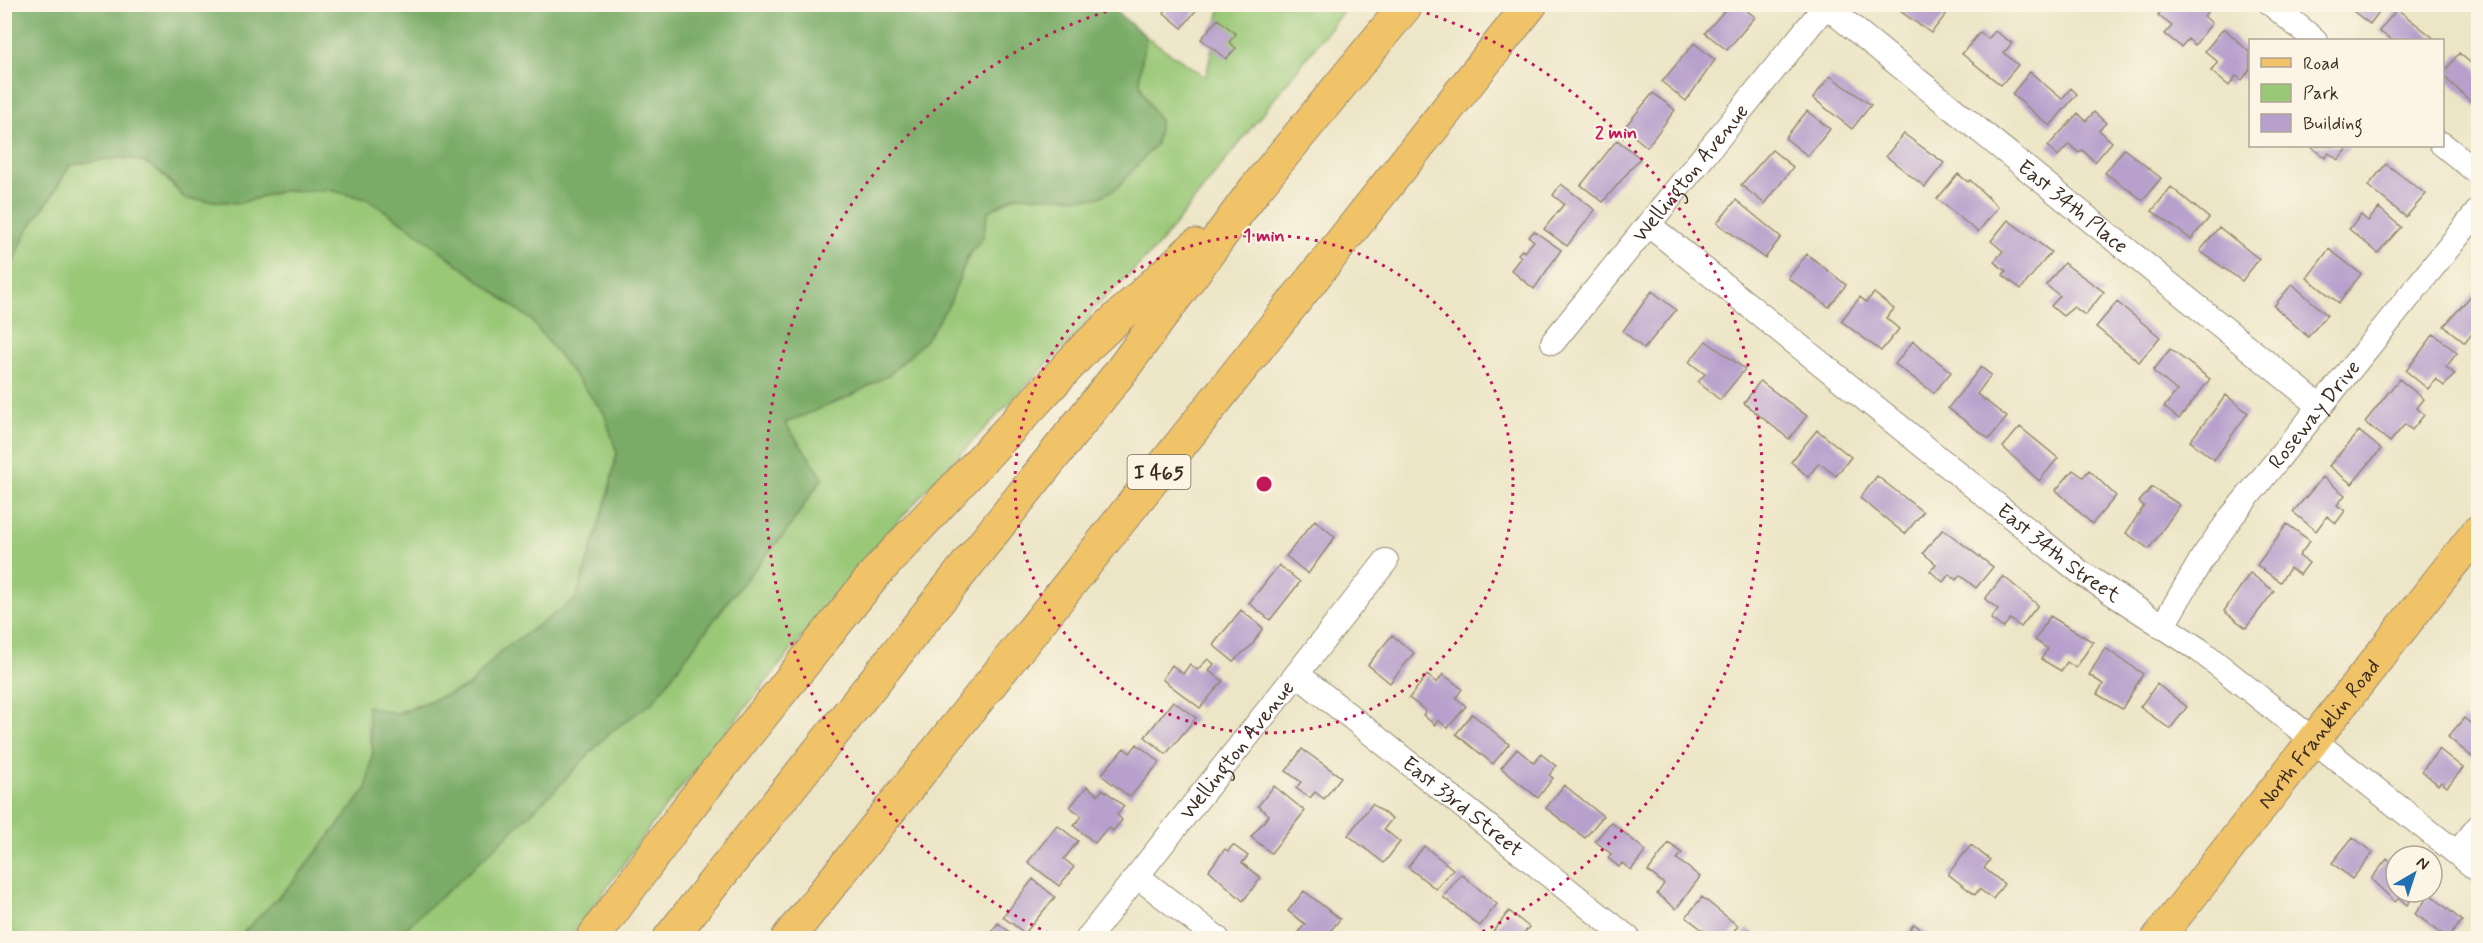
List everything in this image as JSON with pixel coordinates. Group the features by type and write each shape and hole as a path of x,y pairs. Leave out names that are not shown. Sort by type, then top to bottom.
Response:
{"highway":[{"path":"670,939 1118,375 1255,189 1407,4"},
{"name":"I 465","path":"788,939 1531,4"},
{"path":"593,939 687,809 829,630 906,539 1086,347 1255,189"}],"main road":[{"name":"North Franklin Road","path":"2158,939 2478,531"}],"street":[{"path":"2271,4 2314,39"},
{"name":"Wellington Avenue","path":"1553,342 1827,5"},
{"name":"East 34th Place","path":"1827,5 2320,406"},
{"path":"2444,146 2478,173"},
{"name":"Roseway Drive","path":"2162,627 2214,540 2478,211"},
{"name":"East 34th Street","path":"1649,225 2086,577 2198,650 2478,870"},
{"name":"Wellington Avenue","path":"1088,939 1386,561"},
{"name":"East 33rd Street","path":"1296,674 1616,935"},
{"path":"2457,853 2478,827"},
{"path":"1137,876 1217,939"}],"green space":[{"path":"1106,4 1146,36 1140,80 1145,97 1160,121 1156,144 1116,189 1097,198 1015,196 988,212 983,237 967,257 950,303 925,341 889,375 850,396 785,423 823,477 786,532 734,593 653,702 609,733 553,792 397,938 238,938 293,882 366,790 373,751 367,706 398,714 469,686 501,651 576,599 607,499 617,453 604,413 531,320 411,228 367,199 329,190 282,191 240,203 185,199 159,171 147,163 121,158 70,165 27,231 5,282 5,5"},
{"path":"1224,5 1348,5 1158,246 1092,311 1085,325 939,476 869,554 652,824 571,938 397,938 553,792 609,733 653,701 734,593 786,532 823,477 784,423 875,382 917,348 934,326 951,297 967,259 983,236 987,212 1015,196 1116,189 1156,144 1160,121 1145,97 1140,80 1146,37 1206,77 1220,9"},
{"path":"126,156 154,166 185,199 240,203 282,191 329,190 367,199 411,228 531,320 604,413 617,453 607,499 576,599 501,651 469,686 367,724 373,751 366,790 293,882 238,938 11,938 4,908 4,282 27,231 52,196 70,165"}],"building":[{"path":"1170,4 1201,4 1182,28 1164,13"},
{"path":"1896,4 1948,4 1952,7 1931,33 1897,9 1899,7"},
{"path":"2167,4 2202,4 2209,10 2204,16 2212,23 2195,45 2188,39 2181,47 2165,34 2172,26 2158,15"},
{"path":"2348,4 2385,4 2370,24 2349,8"},
{"path":"1729,5 1740,5 1755,17 1727,50 1705,33"},
{"path":"2397,9 2435,39 2391,39 2379,31"},
{"path":"1218,19 1236,34 1229,42 1236,48 1226,59 1201,39"},
{"path":"2224,28 2249,52 2249,70 2242,80 2236,76 2229,86 2211,71 2218,62 2205,51"},
{"path":"1995,31 2012,43 2004,53 2018,65 2001,85 1962,54 1980,32 1988,39"},
{"path":"1694,43 1715,60 1686,101 1662,82"},
{"path":"2459,53 2478,69 2478,108 2444,77 2444,72"},
{"path":"2030,72 2062,99 2071,88 2077,94 2050,126 2012,94"},
{"path":"1830,76 1871,105 1852,129 1813,98"},
{"path":"1653,93 1675,110 1647,147 1624,128"},
{"path":"1807,111 1830,129 1808,156 1785,138"},
{"path":"2094,112 2106,123 2099,130 2112,142 2095,162 2082,150 2079,153 2069,144 2058,156 2048,146 2078,113 2086,121"},
{"path":"1904,134 1944,163 1925,187 1886,156"},
{"path":"1617,140 1640,158 1603,202 1581,185"},
{"path":"2311,147 2349,147 2338,160 2329,153 2325,158"},
{"path":"2124,149 2161,178 2143,200 2105,173"},
{"path":"1772,150 1793,167 1765,204 1741,185"},
{"path":"2386,164 2426,194 2406,217 2368,186"},
{"path":"1958,174 1968,182 1970,180 1998,207 1978,232 1937,199"},
{"path":"1561,184 1595,210 1567,246 1544,229 1564,204 1553,195"},
{"path":"2171,187 2209,218 2191,239 2152,211"},
{"path":"1736,200 1781,237 1765,258 1717,223"},
{"path":"2379,208 2401,227 2378,253 2349,229 2361,215 2368,221"},
{"path":"2008,220 2051,252 2021,289 2003,275 2006,271 1994,262 2003,251 1991,241"},
{"path":"2219,227 2259,259 2242,281 2200,251"},
{"path":"1534,231 1561,250 1534,289 1511,270 1521,257 1518,254 1522,250 1524,252 1534,241 1529,237"},
{"path":"2329,249 2361,274 2339,303 2307,278"},
{"path":"1807,254 1846,285 1829,307 1788,278"},
{"path":"2064,263 2104,292 2085,315 2074,307 2063,316 2051,306 2060,296 2046,285"},
{"path":"2292,284 2327,315 2308,337 2274,306"},
{"path":"2477,289 2478,326 2465,343 2444,326"},
{"path":"1652,291 1676,310 1644,349 1623,331"},
{"path":"1874,293 1894,309 1886,318 1899,329 1881,351 1841,321 1860,297 1866,302"},
{"path":"2117,302 2160,337 2139,362 2096,327"},
{"path":"2434,334 2457,353 2446,367 2455,374 2444,386 2436,379 2428,389 2406,371"},
{"path":"1706,341 1745,369 1720,400 1698,382 1705,374 1689,362"},
{"path":"1913,341 1951,372 1934,393 1895,364"},
{"path":"2170,349 2210,379 2179,419 2164,407 2177,391 2153,371"},
{"path":"1981,367 1991,375 1977,394 2007,417 1989,439 1948,408"},
{"path":"2399,379 2424,399 2417,408 2424,415 2412,430 2405,424 2390,442 2365,422"},
{"path":"1760,381 1807,416 1789,439 1744,403"},
{"path":"2226,395 2248,413 2214,460 2190,441"},
{"path":"2020,427 2058,458 2039,481 2003,447"},
{"path":"1817,430 1851,457 1836,476 1819,463 1808,477 1791,462"},
{"path":"2359,431 2381,449 2352,484 2329,466"},
{"path":"2073,470 2083,477 2089,470 2116,496 2092,524 2056,490"},
{"path":"1877,476 1923,512 1905,534 1860,498"},
{"path":"2323,477 2345,495 2337,505 2345,511 2336,523 2327,516 2316,531 2293,512"},
{"path":"2152,487 2180,505 2149,549 2126,533 2144,506 2139,502"},
{"path":"1315,520 1335,537 1308,574 1286,556"},
{"path":"2287,524 2310,541 2299,556 2309,563 2300,575 2290,568 2280,582 2257,565"},
{"path":"1943,529 1993,567 1976,588 1960,575 1956,580 1949,574 1943,582 1930,571 1936,564 1923,553"},
{"path":"1279,565 1300,582 1270,620 1249,603"},
{"path":"2250,573 2274,591 2246,628 2224,611"},
{"path":"2003,576 2038,605 2021,627 2010,619 2003,628 1991,619 1998,609 1985,599"},
{"path":"1241,610 1263,628 1252,645 1233,661 1213,645"},
{"path":"2050,616 2093,642 2076,668 2067,662 2061,671 2041,659 2048,649 2035,640"},
{"path":"1392,635 1414,653 1390,683 1368,665"},
{"path":"2105,648 2143,674 2122,709 2097,694 2103,684 2089,675"},
{"path":"1208,659 1214,664 1209,671 1223,681 1200,708 1162,679 1172,665 1183,674 1190,664 1197,670"},
{"path":"1443,674 1462,689 1456,698 1466,706 1448,728 1438,720 1435,725 1423,715 1426,711 1409,698 1427,675 1437,683"},
{"path":"2157,684 2187,707 2170,729 2140,707"},
{"path":"1173,701 1196,718 1166,754 1145,737"},
{"path":"1472,714 1509,744 1493,764 1456,734"},
{"path":"2464,718 2478,729 2478,749 2472,757 2448,737"},
{"path":"1137,744 1160,762 1130,797 1101,775 1124,748 1130,753"},
{"path":"1302,749 1341,777 1324,799 1315,792 1310,798 1296,788 1301,782 1286,771"},
{"path":"1517,749 1534,763 1541,754 1556,766 1549,775 1553,778 1538,798 1501,768"},
{"path":"2439,749 2463,768 2447,787 2441,782 2438,785 2422,771"},
{"path":"1564,785 1603,816 1585,838 1546,808"},
{"path":"1087,786 1098,795 1103,789 1124,806 1117,815 1122,820 1113,831 1108,827 1095,843 1074,826 1082,816 1070,807"},
{"path":"1274,786 1305,811 1271,853 1251,837 1269,815 1258,806"},
{"path":"1372,804 1392,819 1384,829 1400,842 1384,863 1348,835"},
{"path":"1611,822 1646,851 1631,870 1622,863 1619,867 1608,858 1611,854 1595,841"},
{"path":"1057,825 1078,841 1064,859 1074,867 1059,886 1028,862"},
{"path":"2353,837 2373,853 2352,879 2332,863"},
{"path":"1669,843 1682,853 1677,859 1700,877 1676,909 1657,894 1664,884 1648,871"},
{"path":"1233,845 1248,856 1242,863 1261,878 1243,901 1209,870 1225,849 1228,851"},
{"path":"1971,845 1990,860 1984,868 2004,884 1993,899 1979,889 1975,895 1948,874"},
{"path":"1424,846 1453,869 1436,889 1408,867"},
{"path":"2384,863 2384,891 2371,879"},
{"path":"1461,874 1497,904 1480,926 1443,897"},
{"path":"1033,879 1055,897 1025,933 1003,917"},
{"path":"1304,891 1340,919 1325,938 1302,938 1297,934 1305,924 1288,911"},
{"path":"1702,897 1738,926 1728,938 1713,938 1686,917"},
{"path":"2422,904 2442,904 2462,921 2448,938 2415,914"},
{"path":"1509,911 1529,927 1520,938 1488,938"},
{"path":"998,923 1017,938 986,938"},
{"path":"1914,924 1933,938 1909,938 1906,934"},
{"path":"1748,929 1759,938 1740,938"}]}
